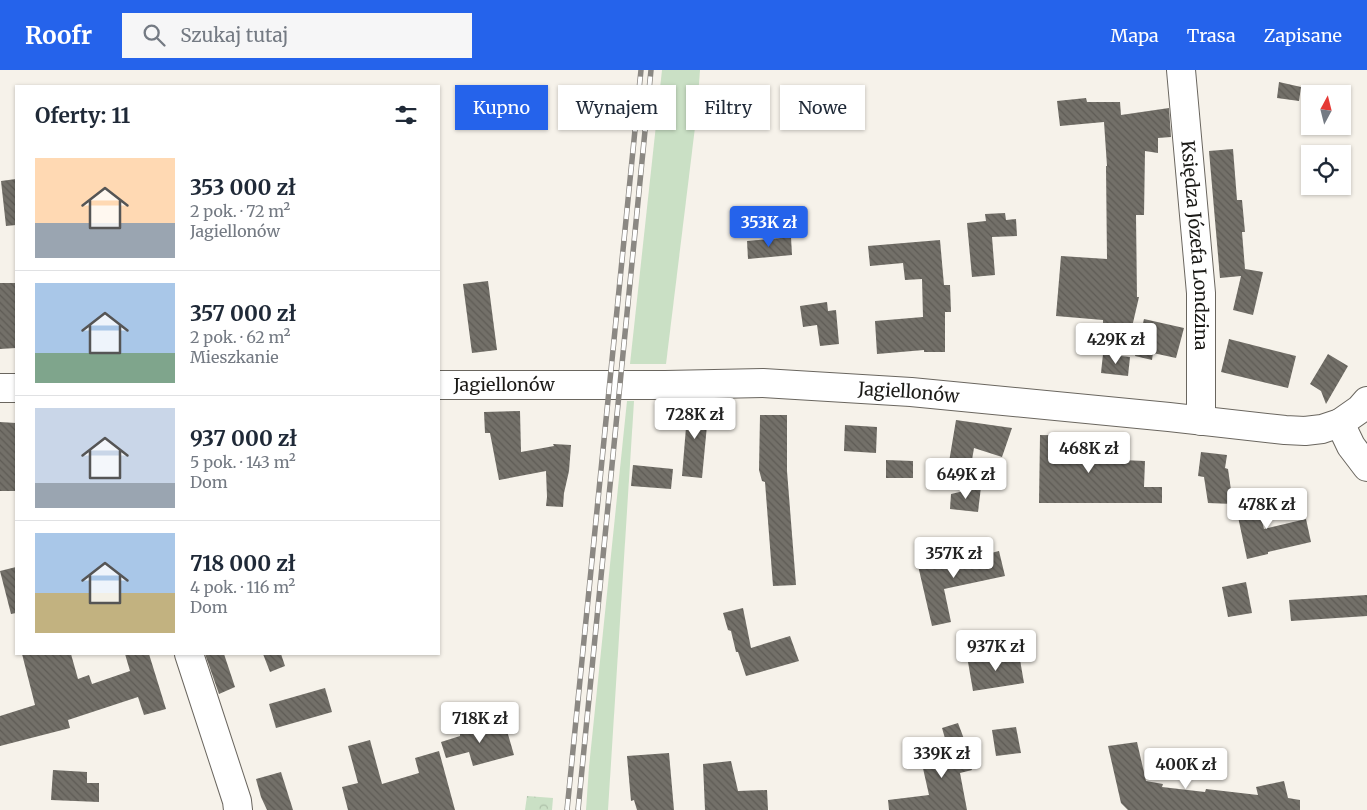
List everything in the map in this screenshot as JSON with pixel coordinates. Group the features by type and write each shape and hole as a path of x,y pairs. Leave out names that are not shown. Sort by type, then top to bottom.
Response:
{"street":[{"name":"Księdza Józefa Londzina","path":"1182,70 1201,293 1201,420"},
{"name":"Jagiellonów","path":"440,385 763,383 911,392 1305,431 1322,429 1340,423 1360,409 1367,401"},
{"path":"0,388 15,388"},
{"path":"1340,423 1351,446 1367,467"},
{"path":"190,655 237,801 238,810"}],"green space":[{"path":"662,70 700,70 699,85 686,85 686,130 695,130 666,364 630,364 655,130 676,130 676,85 660,85"},
{"path":"627,401 634,401 608,810 586,810 589,767"},
{"path":"527,796 553,798 552,810 525,810"}],"building":[{"path":"1279,82 1301,87 1299,101 1277,98"},
{"path":"1086,98 1087,102 1120,102 1121,115 1169,108 1171,137 1158,138 1158,153 1145,151 1144,215 1136,215 1137,297 1139,297 1132,327 1103,324 1103,320 1056,316 1061,256 1107,259 1107,166 1104,122 1060,126 1057,101"},
{"path":"1233,149 1237,200 1242,200 1245,232 1242,232 1245,269 1263,272 1253,315 1233,310 1241,276 1220,278 1209,151"},
{"path":"15,179 15,225 6,226 1,181"},
{"path":"1005,213 1006,220 1016,219 1017,236 992,237 995,275 972,277 967,223 986,221 985,214"},
{"path":"791,237 792,255 748,259 747,241"},
{"path":"940,240 944,285 950,285 951,312 945,312 945,352 924,352 924,350 877,354 875,321 923,317 922,279 905,280 903,263 870,266 868,246"},
{"path":"488,281 497,350 472,353 463,284"},
{"path":"0,283 15,283 15,348 0,349"},
{"path":"827,302 828,311 836,310 839,344 820,346 817,325 803,327 800,306"},
{"path":"1144,319 1184,328 1176,358 1153,353 1152,360 1135,356"},
{"path":"1229,339 1296,356 1288,388 1221,372"},
{"path":"1103,354 1130,357 1128,376 1101,373"},
{"path":"1328,354 1348,366 1326,404 1321,391 1310,384"},
{"path":"688,403 709,404 702,478 682,476"},
{"path":"520,411 521,452 554,446 553,444 571,445 563,507 546,506 546,471 499,480 490,433 485,433 484,412"},
{"path":"760,415 787,415 787,471 796,585 773,586 765,482 762,481 759,470"},
{"path":"956,420 1012,428 1002,457 974,448 969,478 953,478 954,463 949,462"},
{"path":"0,422 15,423 15,491 0,491"},
{"path":"845,425 877,427 876,453 844,451"},
{"path":"1040,435 1098,436 1098,459 1145,461 1144,487 1162,487 1162,503 1039,503"},
{"path":"1201,452 1227,455 1225,468 1228,469 1233,504 1208,503 1204,477 1198,476"},
{"path":"886,460 913,461 913,478 886,478"},
{"path":"633,465 673,469 671,489 631,486"},
{"path":"981,487 978,512 950,509 951,494"},
{"path":"1255,493 1264,529 1306,519 1311,542 1247,559 1234,498"},
{"path":"999,551 1005,576 944,589 951,622 932,626 916,557 935,553 938,566"},
{"path":"15,567 15,613 11,614 0,571"},
{"path":"1246,582 1252,613 1228,617 1222,587"},
{"path":"1367,595 1367,616 1291,621 1289,600"},
{"path":"743,608 751,648 790,636 799,661 746,676 723,613"},
{"path":"1019,654 1024,683 973,691 968,662"},
{"path":"22,655 71,655 78,679 89,675 92,684 130,671 125,655 149,655 166,709 144,715 138,697 68,720 70,728 0,746 0,716 35,705"},
{"path":"205,655 224,655 235,687 219,694"},
{"path":"263,655 281,655 285,666 270,672"},
{"path":"325,688 332,712 276,728 269,704"},
{"path":"481,723 483,731 505,724 514,755 473,766 469,752 446,758 441,742 460,736 460,733 472,725"},
{"path":"958,723 972,770 960,773 967,810 889,810 888,800 929,795 922,764 951,759 942,728"},
{"path":"1016,727 1021,753 996,756 992,730"},
{"path":"370,740 382,784 419,773 415,758 439,751 455,810 348,810 342,787 358,783 348,746"},
{"path":"1137,742 1146,781 1163,784 1162,787 1205,792 1206,789 1258,795 1256,787 1284,781 1288,798 1300,800 1300,810 1128,810 1121,803 1108,746"},
{"path":"669,753 674,810 637,810 634,800 631,801 627,756"},
{"path":"731,761 738,791 767,790 768,810 705,810 703,764"},
{"path":"53,770 87,772 87,783 99,783 99,802 51,800"},
{"path":"281,772 293,810 267,810 256,779"}],"railway":[{"path":"567,810 641,70"},
{"path":"578,810 651,70"}]}
